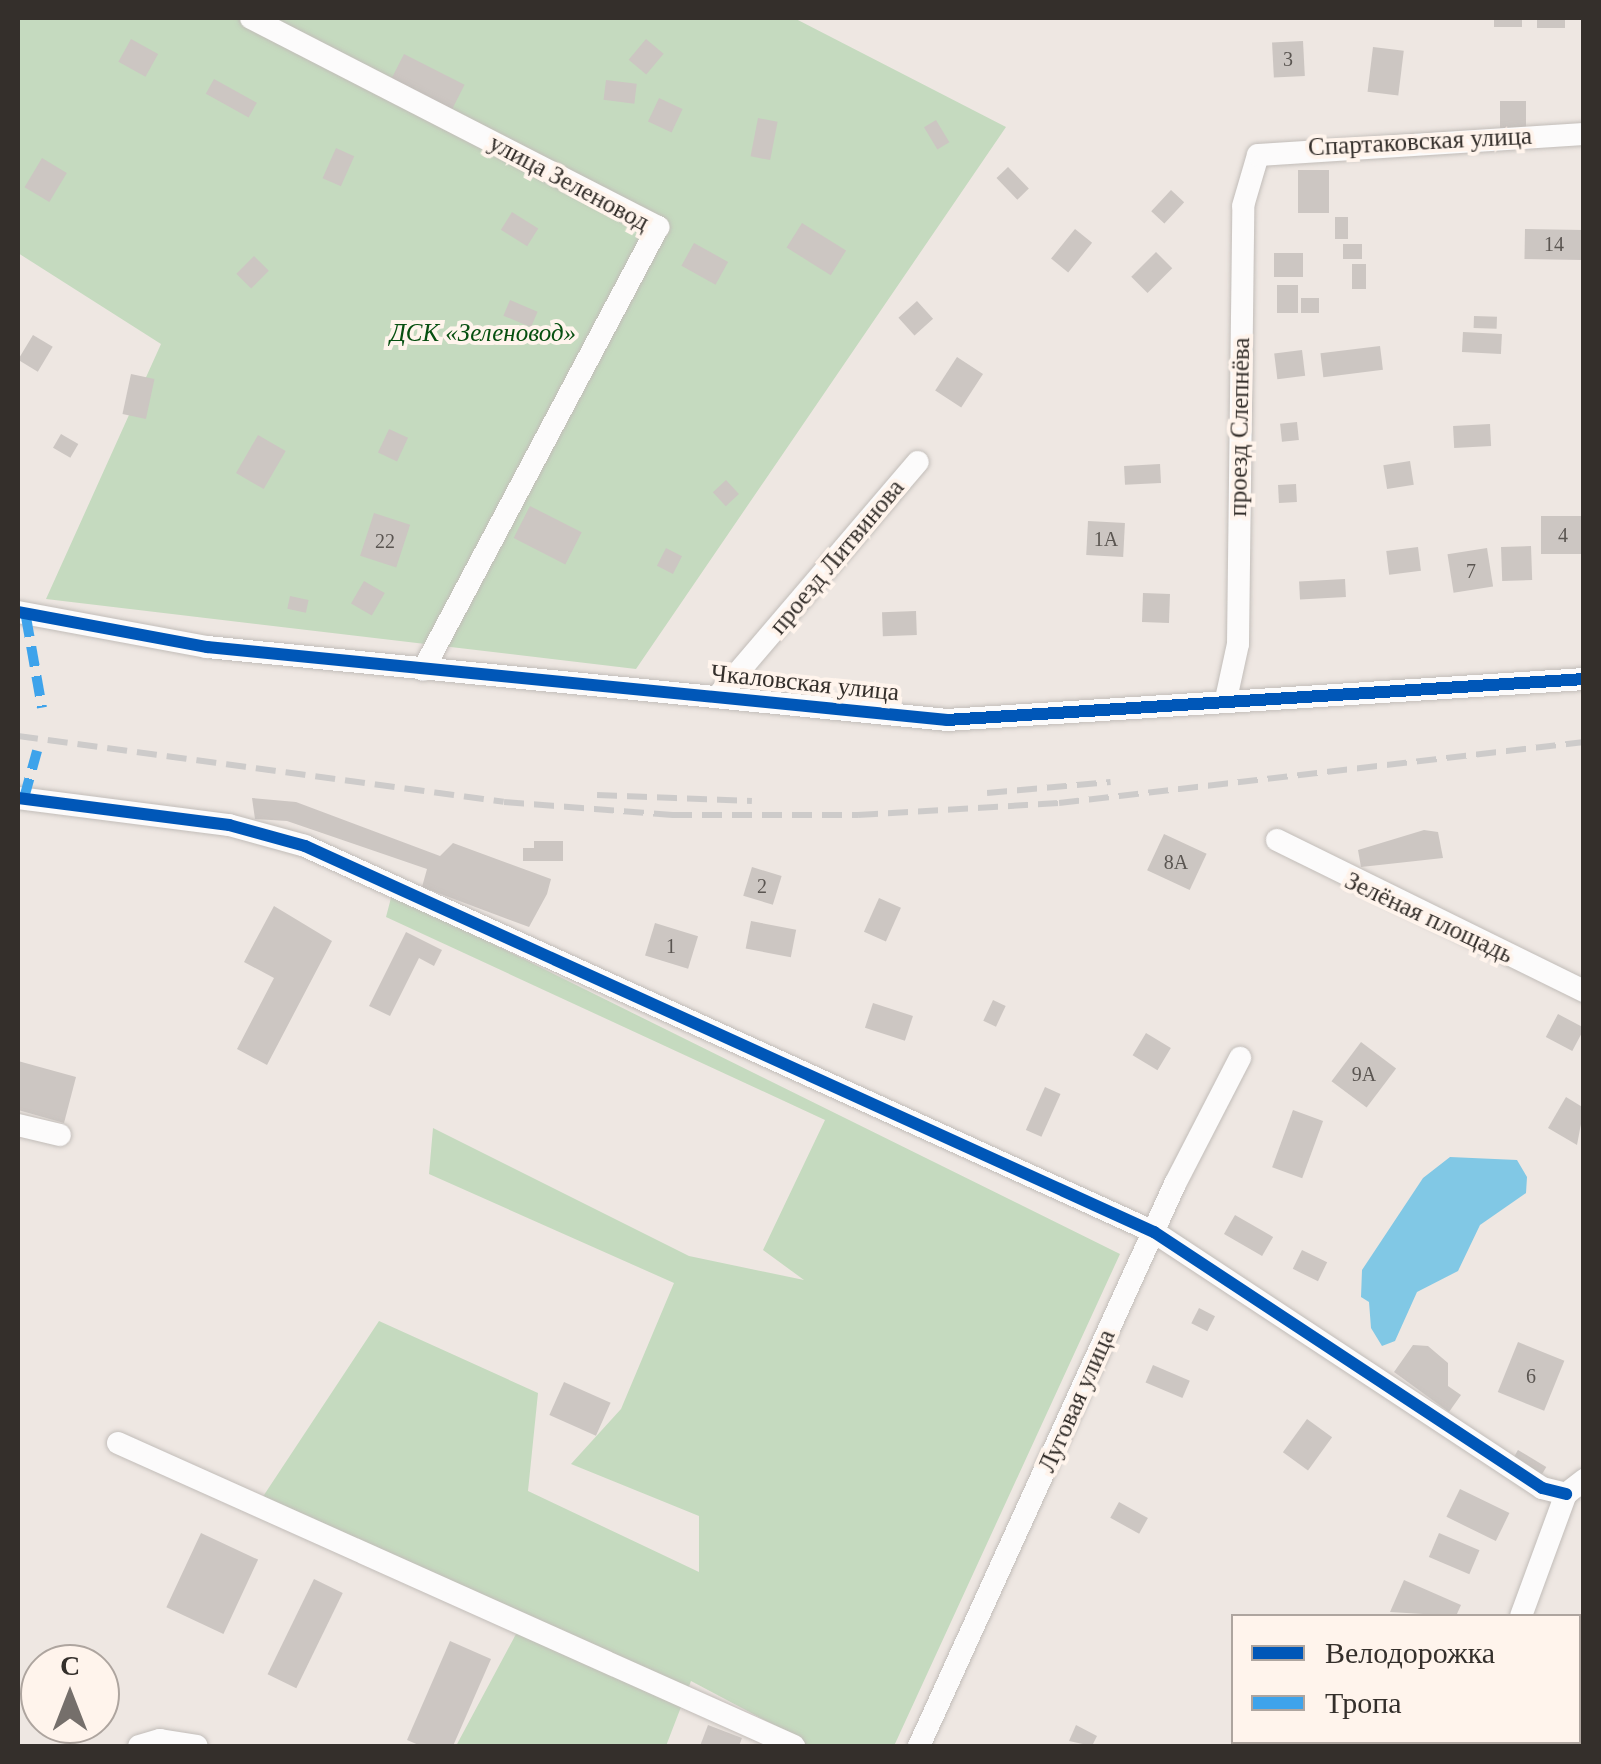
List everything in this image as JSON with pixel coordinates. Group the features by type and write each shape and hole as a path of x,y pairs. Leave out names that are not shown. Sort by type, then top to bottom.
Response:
{"street":[{"name":"улица Зеленовод","path":"251,18 658,227 423,670"},
{"name":"Спартаковская улица","path":"1258,155 1584,134"},
{"name":"проезд Слепнёва","path":"1226,699 1238,644 1243,206 1258,155"},
{"name":"проезд Литвинова","path":"717,697 918,462"},
{"name":"Чкаловская улица","path":"22,615 207,647 947,720 1226,699 1584,679"},
{"path":"18,798 229,825 305,846 1154,1232 1542,1488 1575,1487 1522,1614"},
{"name":"Зелёная площадь","path":"1277,840 1584,991"},
{"name":"Луговая улица","path":"920,1746 1154,1232 1240,1058"},
{"path":"18,1125 60,1136"},
{"path":"118,1443 794,1746"},
{"path":"150,1744 197,1746"}],"green space":[{"name":"ДСК «Зеленовод»","path":"18,18 794,18 1006,127 636,669 46,599 161,344 18,253"},
{"path":"392,894 1120,1254 894,1746 766,1746 774,1725 691,1681 666,1746 456,1746 523,1621 262,1498 379,1321 538,1393 528,1491 699,1572 699,1516 571,1464 621,1409 674,1283 429,1174 433,1128 689,1256 804,1280 763,1250 825,1120 386,917"}],"water":[{"path":"1450,1157 1517,1160 1527,1177 1526,1193 1480,1225 1458,1271 1417,1292 1395,1341 1382,1346 1371,1328 1369,1302 1361,1297 1362,1270 1423,1178"}],"building":[{"path":"1494,18 1522,18 1522,27 1494,27"},
{"path":"1537,18 1565,18 1565,28 1537,28"},
{"path":"131,39 158,54 146,77 118,62"},
{"path":"646,39 664,54 646,74 629,60"},
{"path":"1303,41 1305,76 1274,78 1272,43"},
{"path":"1373,47 1404,51 1398,95 1368,92"},
{"path":"404,54 465,85 451,112 390,81"},
{"path":"214,79 257,103 249,118 206,94"},
{"path":"606,80 637,84 634,104 604,100"},
{"path":"659,98 683,109 672,133 648,122"},
{"path":"1500,101 1526,101 1526,128 1500,128"},
{"path":"758,118 778,122 770,160 751,156"},
{"path":"936,120 949,142 937,149 924,127"},
{"path":"336,148 354,156 341,186 323,178"},
{"path":"42,158 67,173 49,202 24,187"},
{"path":"1008,167 1029,189 1017,200 996,178"},
{"path":"1298,170 1329,170 1329,213 1298,213"},
{"path":"1171,190 1184,202 1164,223 1151,211"},
{"path":"512,212 538,228 527,246 501,230"},
{"path":"1335,217 1348,217 1348,239 1335,239"},
{"path":"802,223 846,251 831,275 787,248"},
{"path":"1075,229 1092,243 1068,272 1051,259"},
{"path":"1525,229 1583,230 1582,260 1524,259"},
{"path":"694,243 728,262 716,285 681,266"},
{"path":"1343,244 1362,244 1362,259 1343,259"},
{"path":"1156,252 1172,268 1148,293 1131,277"},
{"path":"1274,253 1303,253 1303,277 1274,277"},
{"path":"254,256 269,271 251,289 236,274"},
{"path":"1352,264 1366,264 1366,289 1352,289"},
{"path":"1277,285 1298,285 1298,313 1277,313"},
{"path":"1301,298 1319,298 1319,313 1301,313"},
{"path":"510,300 538,312 531,327 503,316"},
{"path":"917,301 933,319 914,336 898,318"},
{"path":"1474,316 1497,317 1497,329 1474,328"},
{"path":"1463,332 1502,334 1501,354 1462,352"},
{"path":"33,335 53,347 38,372 18,360"},
{"path":"1380,346 1383,370 1323,377 1320,353"},
{"path":"1302,350 1305,376 1277,379 1274,353"},
{"path":"957,357 983,374 961,407 935,391"},
{"path":"131,374 154,379 146,419 122,414"},
{"path":"1297,422 1299,440 1282,442 1280,424"},
{"path":"1490,424 1491,446 1454,448 1453,426"},
{"path":"389,429 408,438 397,461 378,453"},
{"path":"61,434 78,444 70,458 53,448"},
{"path":"258,435 286,451 264,489 236,473"},
{"path":"1410,461 1414,485 1387,489 1383,465"},
{"path":"1160,464 1161,483 1125,485 1124,466"},
{"path":"726,480 739,494 726,506 713,492"},
{"path":"1296,484 1297,502 1279,503 1278,485"},
{"path":"530,506 582,532 565,564 514,538"},
{"path":"374,513 410,525 396,568 360,556"},
{"path":"1541,516 1584,516 1584,554 1541,554"},
{"path":"1088,521 1125,523 1123,557 1086,555"},
{"path":"1531,546 1532,580 1502,581 1501,547"},
{"path":"1418,547 1421,571 1389,575 1386,551"},
{"path":"666,548 682,556 673,574 657,566"},
{"path":"1487,548 1493,587 1454,593 1447,554"},
{"path":"1345,579 1346,597 1300,599 1299,581"},
{"path":"364,581 385,593 372,616 351,604"},
{"path":"1143,593 1170,594 1169,623 1142,622"},
{"path":"290,596 309,600 306,613 287,609"},
{"path":"916,611 917,635 883,636 882,612"},
{"path":"252,798 296,802 440,856 453,843 551,879 547,894 529,927 422,887 427,869 287,821 255,819"},
{"path":"1424,830 1438,832 1443,858 1361,867 1358,850"},
{"path":"1164,834 1207,854 1190,890 1147,870"},
{"path":"534,841 563,841 563,861 523,861 523,848 534,848"},
{"path":"752,867 782,876 773,905 743,896"},
{"path":"879,898 901,908 886,942 864,932"},
{"path":"274,906 332,941 267,1065 237,1049 274,978 244,962"},
{"path":"751,921 796,930 791,957 746,948"},
{"path":"655,923 698,936 688,969 645,956"},
{"path":"406,932 442,950 434,966 419,958 390,1016 369,1006"},
{"path":"993,1000 1006,1006 996,1027 983,1021"},
{"path":"873,1003 913,1016 905,1041 865,1028"},
{"path":"1558,1014 1584,1028 1572,1051 1546,1037"},
{"path":"1146,1033 1171,1048 1157,1070 1133,1055"},
{"path":"1361,1042 1396,1068 1367,1108 1332,1081"},
{"path":"18,1061 76,1077 64,1123 18,1110"},
{"path":"1045,1087 1061,1094 1041,1137 1026,1130"},
{"path":"1566,1097 1584,1108 1577,1145 1548,1128"},
{"path":"1293,1110 1323,1121 1302,1178 1272,1167"},
{"path":"1235,1215 1273,1237 1262,1256 1224,1234"},
{"path":"1302,1250 1327,1262 1318,1281 1293,1269"},
{"path":"1199,1308 1215,1316 1207,1331 1191,1323"},
{"path":"1518,1342 1564,1361 1544,1411 1498,1392"},
{"path":"1413,1345 1428,1346 1448,1363 1448,1386 1461,1395 1449,1412 1394,1372"},
{"path":"1153,1365 1190,1381 1182,1398 1146,1382"},
{"path":"564,1382 611,1403 596,1436 549,1415"},
{"path":"1307,1419 1332,1437 1308,1470 1283,1452"},
{"path":"1518,1450 1546,1467 1540,1478 1511,1461"},
{"path":"1460,1489 1509,1513 1496,1541 1446,1517"},
{"path":"1119,1502 1148,1518 1139,1534 1110,1518"},
{"path":"201,1533 258,1560 223,1634 166,1607"},
{"path":"1439,1533 1480,1550 1469,1574 1429,1557"},
{"path":"314,1579 343,1593 296,1688 268,1674"},
{"path":"1404,1580 1461,1605 1457,1614 1390,1612"},
{"path":"450,1641 491,1659 453,1746 421,1746 407,1740"},
{"path":"708,1725 742,1738 739,1746 700,1746"},
{"path":"1076,1725 1097,1736 1092,1746 1069,1741"},
{"path":"1249,1744 1347,1746 1254,1746"}],"railway":[{"path":"18,736 504,802 672,815 858,815 1059,803 1584,742"},
{"path":"987,793 1111,782"},
{"path":"597,795 752,801"}],"marked path":[{"path":"26,617 42,708"},
{"path":"24,798 37,751"}],"cycle path":[{"path":"18,612 207,647 947,720 1584,679"},
{"path":"18,798 229,825 305,846 1154,1232 1542,1488 1566,1494"}]}
